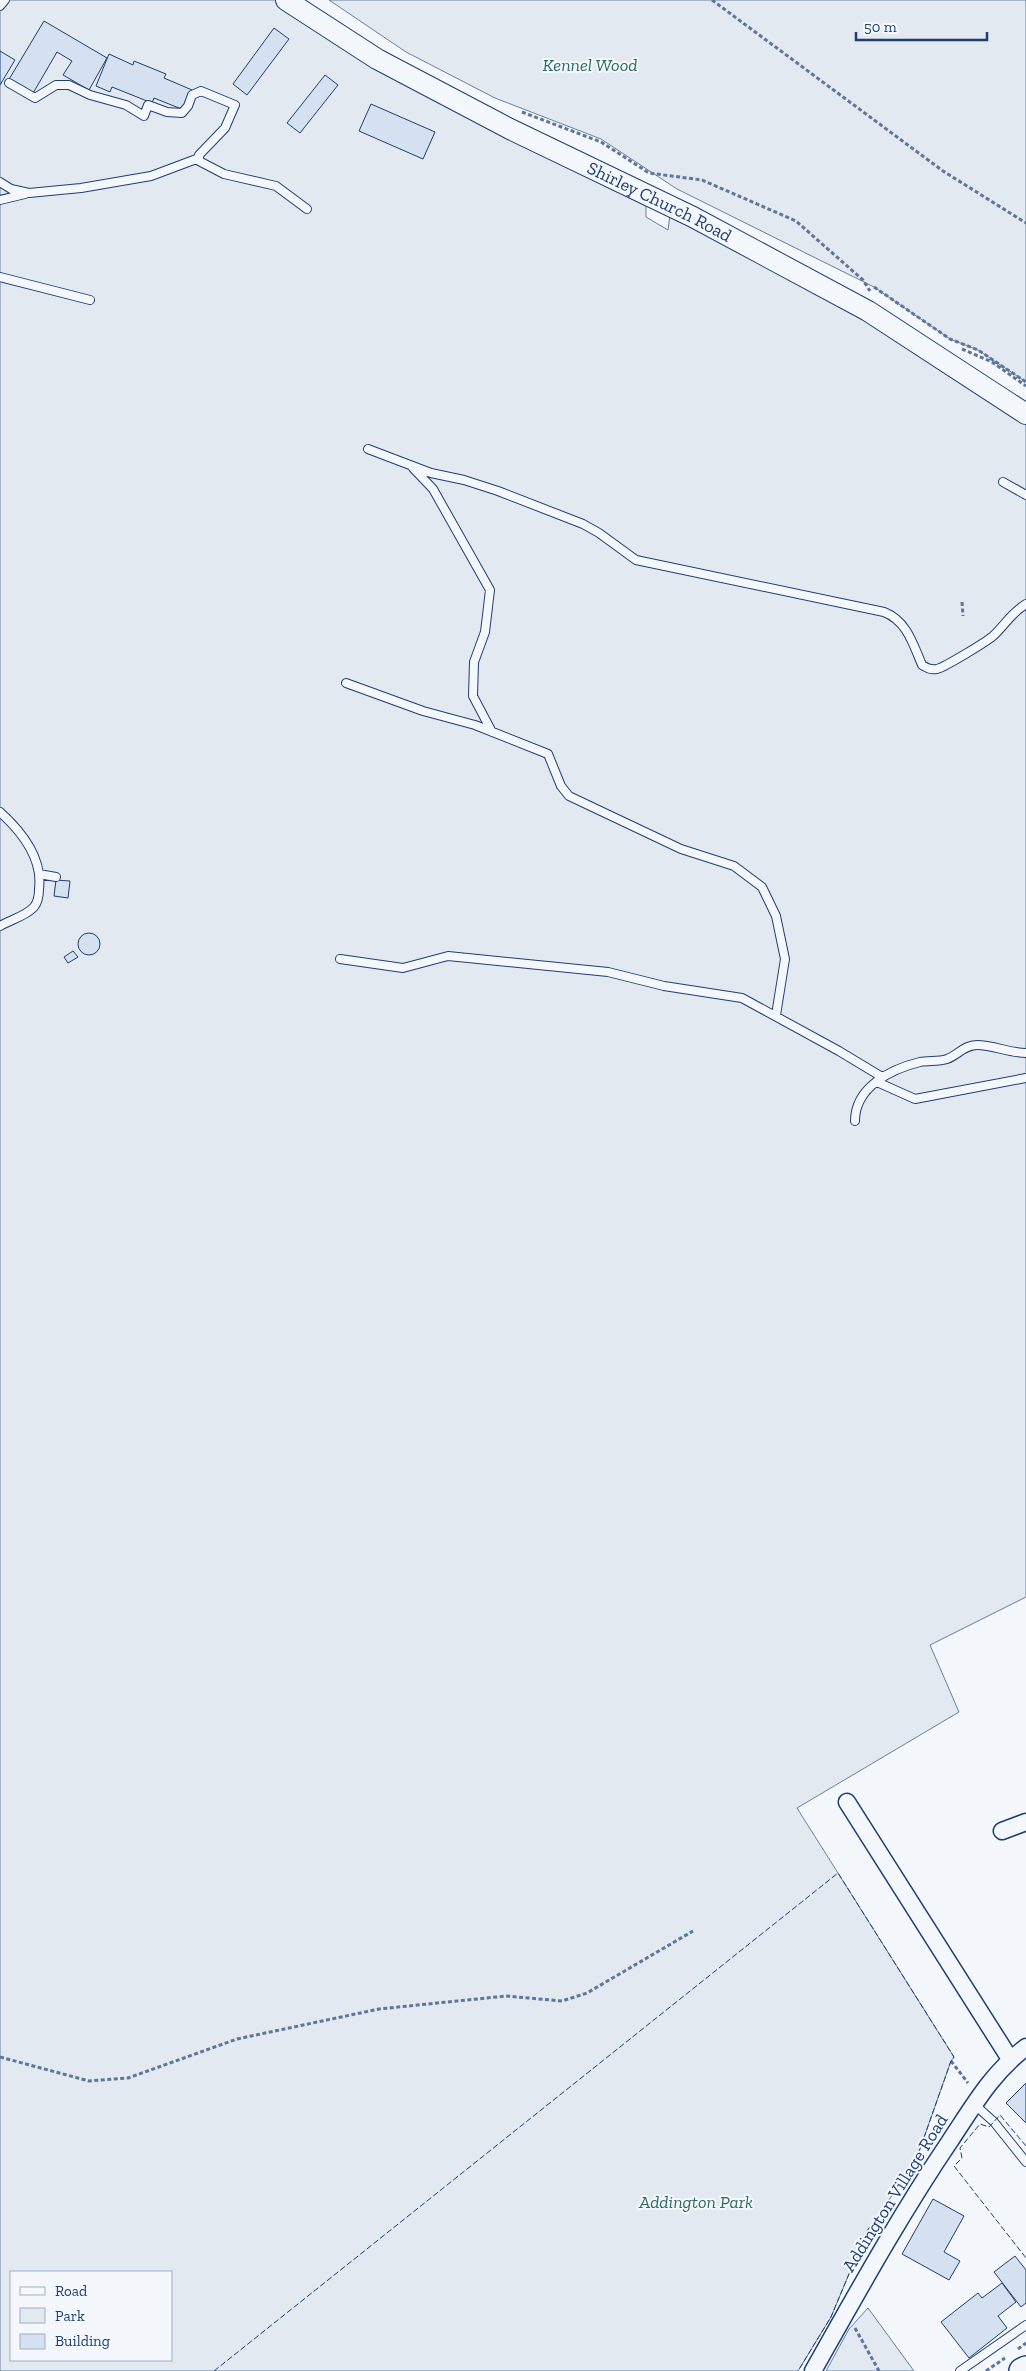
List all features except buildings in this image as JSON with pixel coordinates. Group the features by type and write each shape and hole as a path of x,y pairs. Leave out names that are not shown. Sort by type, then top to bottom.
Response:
{"main road":[{"path":"1022,2371 1026,2369"}],"street":[{"name":"Shirley Church Road","path":"286,0 377,59 510,129 693,218 868,311 1026,414"},
{"path":"847,1802 1010,2059"},
{"path":"1002,1831 1026,1822"},
{"name":"Addington Village Road","path":"813,2371 921,2186 976,2100 1010,2059 1026,2047"}],"lane":[{"path":"0,6 5,0"},
{"path":"9,83 35,98 56,85 69,86 90,95 126,106 144,116 148,105 167,112 182,113 188,106 192,95 199,91 235,106 225,128 199,155 199,162 224,174 276,186 307,209"},
{"path":"0,200 29,193 80,188 151,176 199,158"},
{"path":"0,182 11,189 29,193"},
{"path":"0,276 90,300"},
{"path":"368,449 431,473 464,480 498,491 582,524 599,533 636,560 870,608 890,614 902,624 922,665 928,669 938,669 992,637 1005,620 1026,604"},
{"path":"409,464 434,489 490,590 485,632 474,662 473,696 492,732"},
{"path":"1003,482 1026,494"},
{"path":"346,683 423,711 492,732 548,754 561,786 569,796 681,849 734,866 762,887 776,916 785,959 776,1015"},
{"path":"0,812 28,843 33,853 40,883 35,906 29,912 10,919 0,926"},
{"path":"39,874 56,877"},
{"path":"340,959 403,968 448,956 608,972 664,986 742,998 776,1015 879,1080 915,1099 1026,1078"},
{"path":"855,1121 856,1108 864,1091 900,1068 947,1059 970,1045 979,1044 1026,1053"},
{"path":"976,2100 1026,2162"},
{"path":"960,2371 1026,2325"}],"path":[{"path":"712,0 943,170 1026,223"},
{"path":"520,112 600,142 649,174 681,176 702,180 796,221 863,280 872,294"},
{"path":"874,287 950,339 978,350 1026,382"},
{"path":"904,315 953,345 992,362 1026,386"},
{"path":"962,602 963,616"},
{"path":"0,2057 89,2081 128,2078 237,2039 379,2009 506,1996 562,2001 587,1993 692,1931"},
{"path":"951,2061 976,2100"},
{"path":"843,2318 858,2331 879,2371"}],"green space":[{"name":"Addington Park","path":"0,0 290,0 554,161 646,206 646,217 668,230 670,215 896,337 1026,424 1026,1597 930,1645 959,1712 797,1808 954,2057 915,2163 867,2231 831,2317 798,2371 0,2371"},
{"name":"Kennel Wood","path":"329,0 1026,0 1026,382 978,350 950,339 874,287 677,189 601,139 495,98 406,52"},
{"path":"868,2308 914,2371 826,2371 849,2329"}],"fence":[{"path":"214,2371 838,1873 954,2057 915,2163 867,2231 831,2317 798,2371"},
{"path":"1026,2146 1000,2115 989,2127 980,2124 960,2148 962,2158 954,2166 1026,2258"}]}
